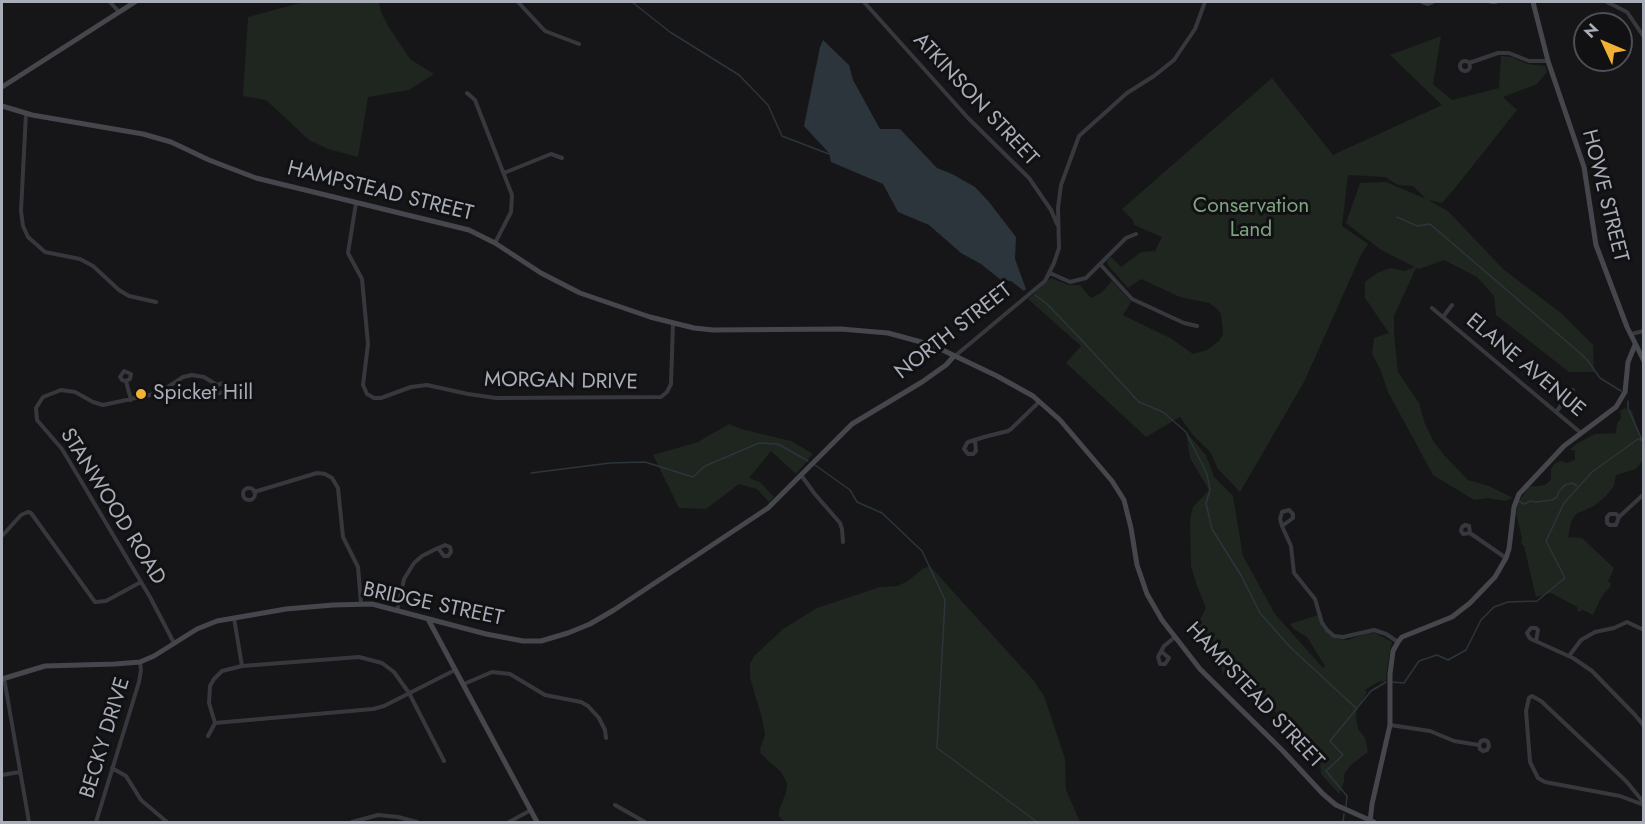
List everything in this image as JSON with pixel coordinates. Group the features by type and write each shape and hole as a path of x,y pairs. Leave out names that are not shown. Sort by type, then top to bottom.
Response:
{"street":[{"path":"110,2 119,12"},
{"path":"2,87 135,2"},
{"path":"518,2 545,31 579,44"},
{"name":"ATKINSON STREET","path":"864,2 968,118 1029,178 1058,224"},
{"name":"NORTH STREET","path":"581,628 614,610 759,515 779,499 852,424 934,374 1039,286 1050,273 1059,248 1061,185 1079,136 1127,93 1151,79 1174,60 1195,29 1205,2"},
{"path":"1422,2 1428,4 1433,2"},
{"path":"1491,2 1496,2"},
{"name":"HOWE STREET","path":"1533,2 1548,61 1584,167 1596,245 1630,334 1644,361"},
{"path":"1607,2 1627,12 1644,37"},
{"path":"1469,63 1498,53 1509,53 1529,61 1548,61"},
{"path":"467,93 475,100 513,202 509,219 495,243"},
{"name":"HAMPSTEAD STREET","path":"2,106 29,114 154,137 250,176 459,227 480,235 541,273 598,301 673,322 713,330 841,329 910,338 932,345 1021,389 1039,402 1079,440 1118,490 1128,514 1137,565 1147,594 1175,637 1217,687 1282,750 1323,794 1336,805 1371,822"},
{"path":"29,114 21,211 23,226 28,237 45,252 80,260 93,266 129,296 156,302"},
{"path":"504,173 551,154 562,158"},
{"name":"MORGAN DRIVE","path":"356,203 348,253 362,279 368,344 363,385 367,394 374,398 423,385 496,398 661,398 667,392 670,384 673,322"},
{"path":"1050,273 1064,281 1077,282 1086,278 1126,238 1136,234"},
{"path":"1100,264 1132,298 1184,323 1197,326"},
{"path":"1443,317 1452,305"},
{"name":"ELANE AVENUE","path":"1432,308 1581,433"},
{"path":"1630,334 1644,331"},
{"path":"1371,822 1370,815 1390,725 1390,674 1393,651 1402,637 1451,618 1461,611 1492,580 1506,558 1512,534 1514,507 1519,494 1564,446 1605,416 1621,400 1627,384 1630,353 1635,345"},
{"name":"STANWOOD ROAD","path":"174,643 141,582 62,449 39,424 35,412 37,404 43,397 61,390 75,392 99,404 111,404 163,391 180,379 192,375 207,378 217,385"},
{"path":"126,381 131,400"},
{"path":"1556,412 1573,390"},
{"path":"975,440 1011,429 1039,402"},
{"path":"254,492 317,473 332,478 338,488 343,537 358,567 361,603"},
{"path":"801,475 814,494 840,523 843,542"},
{"path":"1618,517 1644,494"},
{"path":"2,536 21,515 30,512 39,521 95,602 106,601 141,582"},
{"path":"1282,526 1292,546 1294,575 1315,599 1322,623 1327,630 1334,636 1343,637 1374,630 1398,642"},
{"path":"1470,533 1506,558"},
{"path":"398,610 404,579 411,565 438,548"},
{"name":"BRIDGE STREET","path":"3,679 53,665 140,662 204,626 234,617 286,609 361,603 523,641 548,639 581,628"},
{"path":"234,617 242,666"},
{"path":"428,619 537,822"},
{"path":"1569,656 1581,640 1595,632 1614,628 1627,622 1644,630"},
{"path":"1162,652 1164,646 1175,637"},
{"path":"1536,641 1569,656 1596,675 1644,726"},
{"path":"207,736 215,723 209,703 212,683 222,671 242,666 359,657 389,666 409,693 444,761"},
{"name":"BECKY DRIVE","path":"96,822 139,682 140,662"},
{"path":"215,723 373,709 384,706 456,669"},
{"path":"464,684 492,672 510,674 545,695 581,702 588,706 599,718 606,738"},
{"path":"3,679 29,822"},
{"path":"1532,696 1542,701 1626,781 1644,804 1620,796 1554,784 1538,778 1530,762 1526,711 1527,703 1532,696"},
{"path":"1390,725 1430,731 1454,741 1479,745"},
{"path":"112,768 126,776 141,800 167,822"},
{"path":"2,775 20,772"},
{"path":"615,805 645,822"},
{"path":"509,822 531,810"},
{"path":"352,822 378,815 417,822"}],"green space":[{"path":"304,2 379,2 388,26 410,59 434,74 409,90 368,97 358,157 328,149 309,140 266,100 243,96 248,17"},
{"name":"Conservation Land","path":"1441,36 1433,84 1452,100 1499,88 1501,56 1512,57 1527,64 1545,66 1547,72 1537,84 1503,97 1517,110 1442,203 1428,200 1448,211 1503,269 1561,313 1593,345 1594,372 1569,372 1496,315 1494,296 1477,277 1444,260 1416,268 1394,316 1398,372 1419,403 1425,424 1434,442 1445,456 1468,480 1489,486 1513,498 1505,501 1488,498 1474,500 1433,475 1388,392 1372,354 1374,338 1389,333 1365,298 1365,282 1377,273 1390,268 1404,271 1415,267 1381,250 1346,223 1360,183 1386,182 1426,199 1413,186 1398,185 1385,177 1348,175 1342,226 1368,244 1304,382 1240,492 1218,469 1211,453 1192,434 1180,417 1146,437 1066,363 1081,346 1028,299 1051,278 1069,285 1080,285 1091,298 1101,293 1112,281 1131,302 1123,315 1172,339 1193,354 1207,350 1219,341 1223,334 1221,314 1216,308 1209,303 1180,297 1141,279 1128,288 1108,265 1107,261 1111,257 1121,267 1141,252 1155,251 1162,237 1134,225 1133,220 1122,209 1272,78 1333,155 1442,105 1390,55"},
{"path":"1625,408 1632,411 1640,437 1643,437 1643,460 1636,469 1616,475 1614,486 1606,496 1594,506 1576,514 1571,522 1568,537 1582,538 1614,568 1608,582 1611,583 1610,587 1602,596 1593,615 1583,610 1578,612 1577,607 1551,593 1536,597 1524,546 1521,543 1522,538 1516,513 1519,501 1529,487 1545,485 1551,480 1551,469 1554,464 1575,460 1575,450 1570,450 1576,444 1595,434 1616,433 1617,424 1621,418 1620,411"},
{"path":"729,424 791,441 813,454 796,474 771,451 749,478 760,482 774,497 769,502 757,489 739,484 706,509 679,508 653,455 698,442"},
{"path":"1186,432 1206,455 1214,477 1233,496 1243,556 1275,614 1323,668 1325,666 1307,637 1290,624 1318,615 1322,628 1335,638 1348,640 1375,633 1392,642 1386,681 1378,682 1365,690 1367,692 1357,709 1358,729 1365,738 1368,752 1351,765 1344,774 1344,782 1339,794 1321,774 1320,761 1307,745 1305,737 1292,734 1274,722 1276,712 1231,673 1223,673 1218,660 1196,628 1206,608 1191,566 1190,519 1193,507 1209,490 1190,458"},
{"path":"930,566 1034,681 1044,696 1065,759 1066,790 1080,822 792,822 782,820 779,816 787,783 781,772 761,754 760,749 765,735 750,678 750,664 754,656 783,629 817,608 880,587 897,586"}],"shaded area":[{"path":"823,40 849,65 853,80 880,129 900,129 937,168 975,187 989,202 1016,237 1015,259 1026,289 1024,291 1011,281 1001,280 981,264 961,253 929,225 898,212 883,184 831,162 829,153 804,126"}],"waterway":[{"path":"632,2 670,32 739,75 768,105 782,136 829,154"},
{"path":"1397,217 1417,226 1430,224 1580,353 1600,378 1621,391"},
{"path":"1035,295 1047,304 1139,402 1163,412 1186,432 1207,474 1210,490 1206,503 1212,529 1242,577 1260,613 1290,647 1357,709"},
{"path":"1628,401 1628,408 1642,440"},
{"path":"1393,682 1404,683 1419,661 1437,655 1448,660 1466,650 1481,620 1494,607 1508,602 1537,601 1565,578 1546,541 1564,503 1592,472 1638,439 1644,441"},
{"path":"531,473 610,463 645,462 693,477 705,466 759,443 778,444 808,461"},
{"path":"815,465 850,490 857,502 882,513 922,551 945,600 937,748 1037,822"},
{"path":"1520,502 1525,504 1530,501 1552,500 1557,497 1565,485 1572,483 1577,486"},
{"path":"1346,806 1347,796 1326,771 1343,755 1330,741 1371,691 1386,682"},
{"path":"1343,822 1344,814"}],"place":[{"name":"Spicket Hill","path":"141,394"}]}
